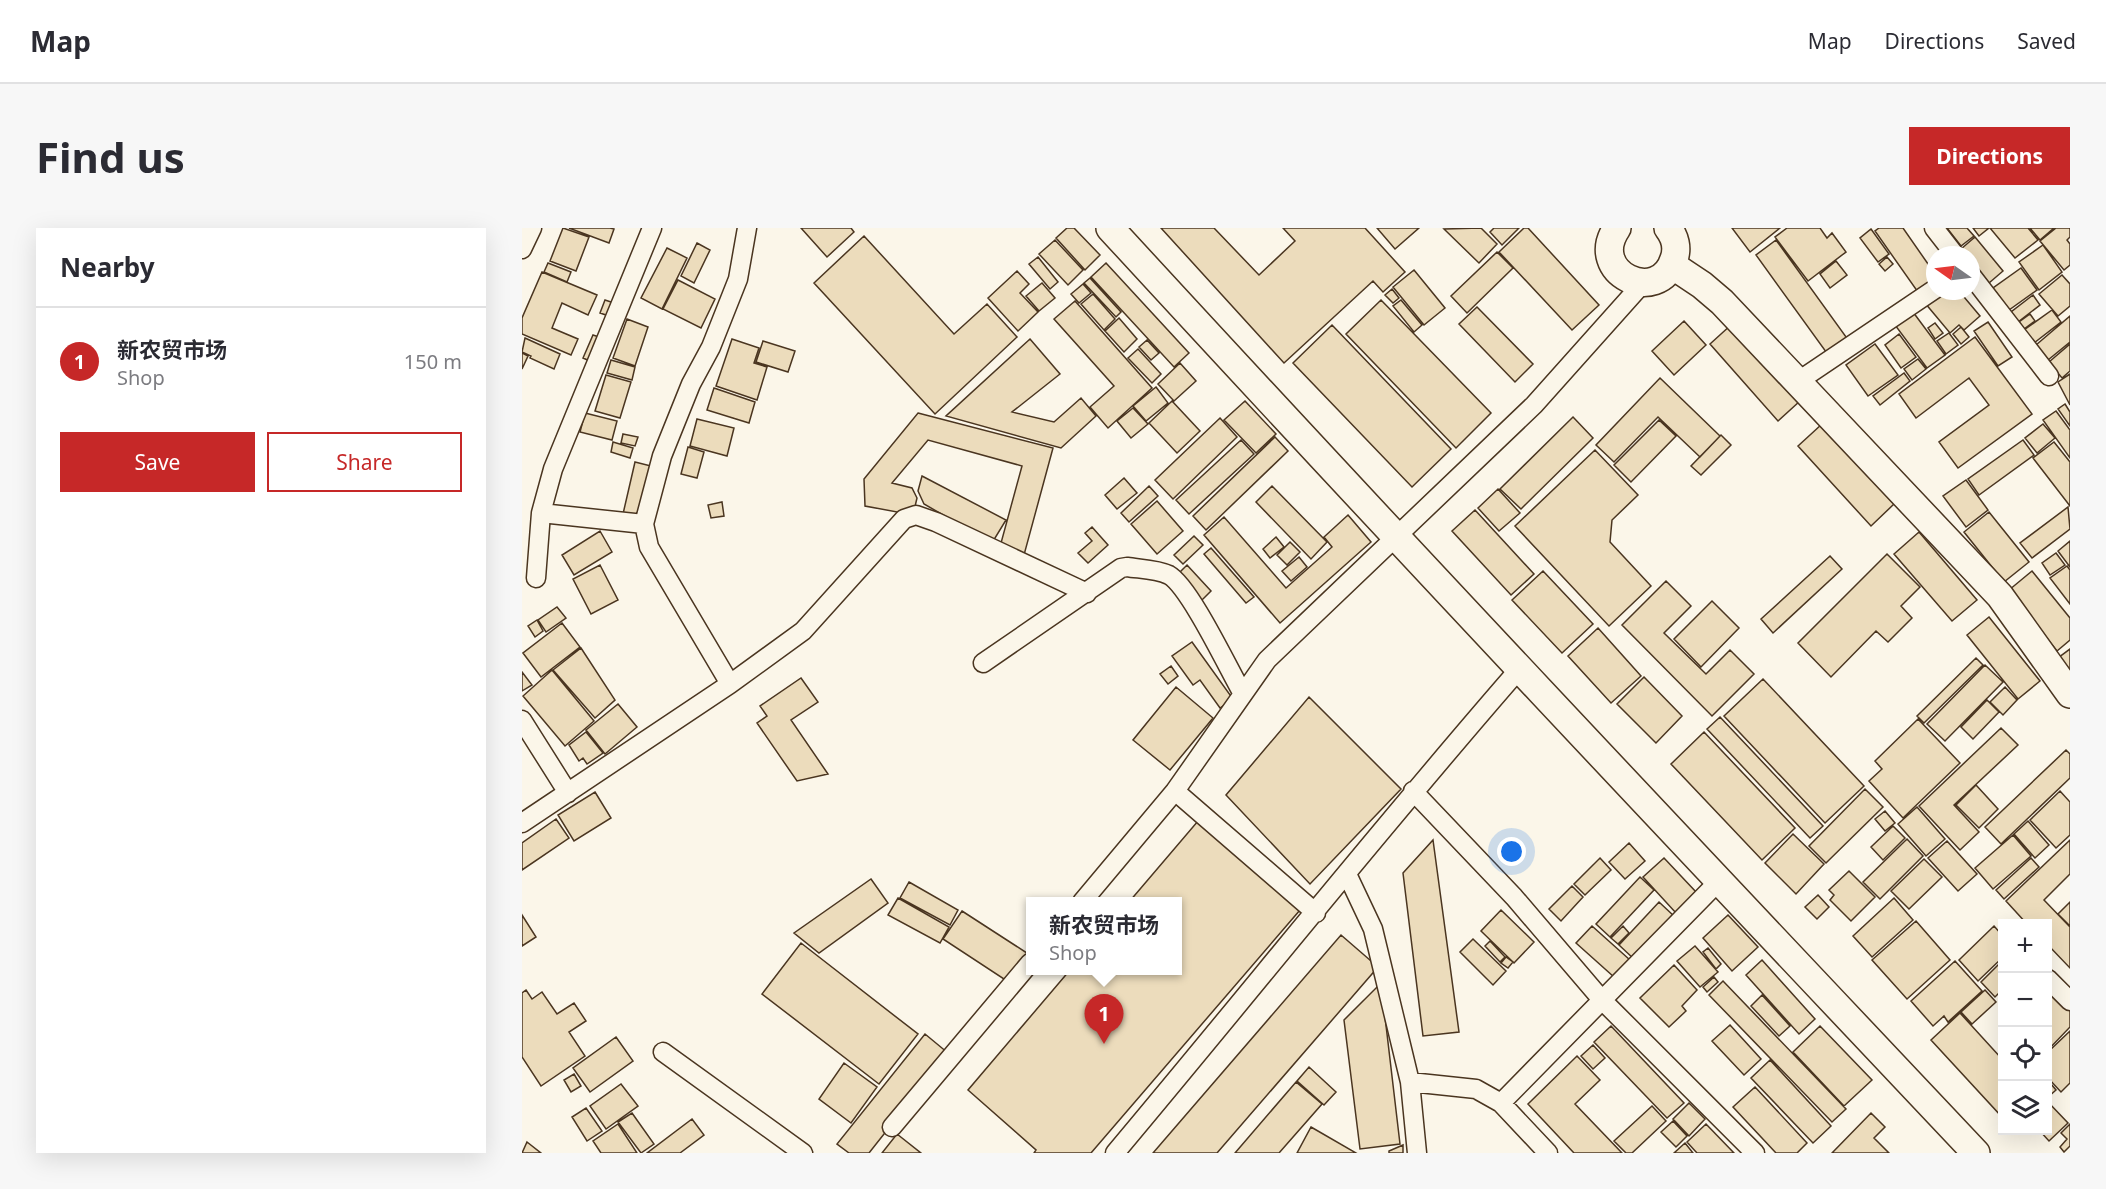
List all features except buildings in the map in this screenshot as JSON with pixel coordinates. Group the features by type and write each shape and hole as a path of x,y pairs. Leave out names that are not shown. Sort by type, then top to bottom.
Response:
{"street":[{"path":"522,249 532,228"},
{"path":"536,578 541,513 566,435 652,228"},
{"path":"730,684 650,547 644,524 662,456 691,384 711,347 738,279 747,228"},
{"path":"1110,228 1394,537 1521,667 1976,1153"},
{"path":"1608,232 1610,258 1619,273 1634,282 1643,283 1660,278 1671,265 1676,248 1668,228"},
{"path":"1934,228 1948,246"},
{"path":"1671,265 1702,285 1722,302 2000,596 2070,694"},
{"path":"1086,897 1175,791 1267,660 1534,405 1643,283"},
{"path":"1980,287 2049,376"},
{"path":"1797,382 1926,295"},
{"path":"541,513 644,524"},
{"path":"522,823 730,684 803,631 904,519 916,515 1087,593"},
{"path":"983,663 1121,568 1127,567 1166,574 1175,579 1191,602 1243,694"},
{"path":"1115,1153 1316,914 1413,791 1521,667"},
{"path":"522,720 568,793"},
{"path":"1175,791 1316,914"},
{"path":"1413,791 1514,897 1602,1000 1755,1153"},
{"path":"1347,874 1373,929 1410,1082 1417,1153"},
{"path":"1501,1103 1719,881"},
{"path":"892,1127 1026,968"},
{"path":"2052,983 2070,1001"},
{"path":"663,1052 802,1153"},
{"path":"1410,1082 1476,1089 1501,1103 1548,1153"}],"place":[{"name":"新农贸市场","path":"1104,1044"}]}
